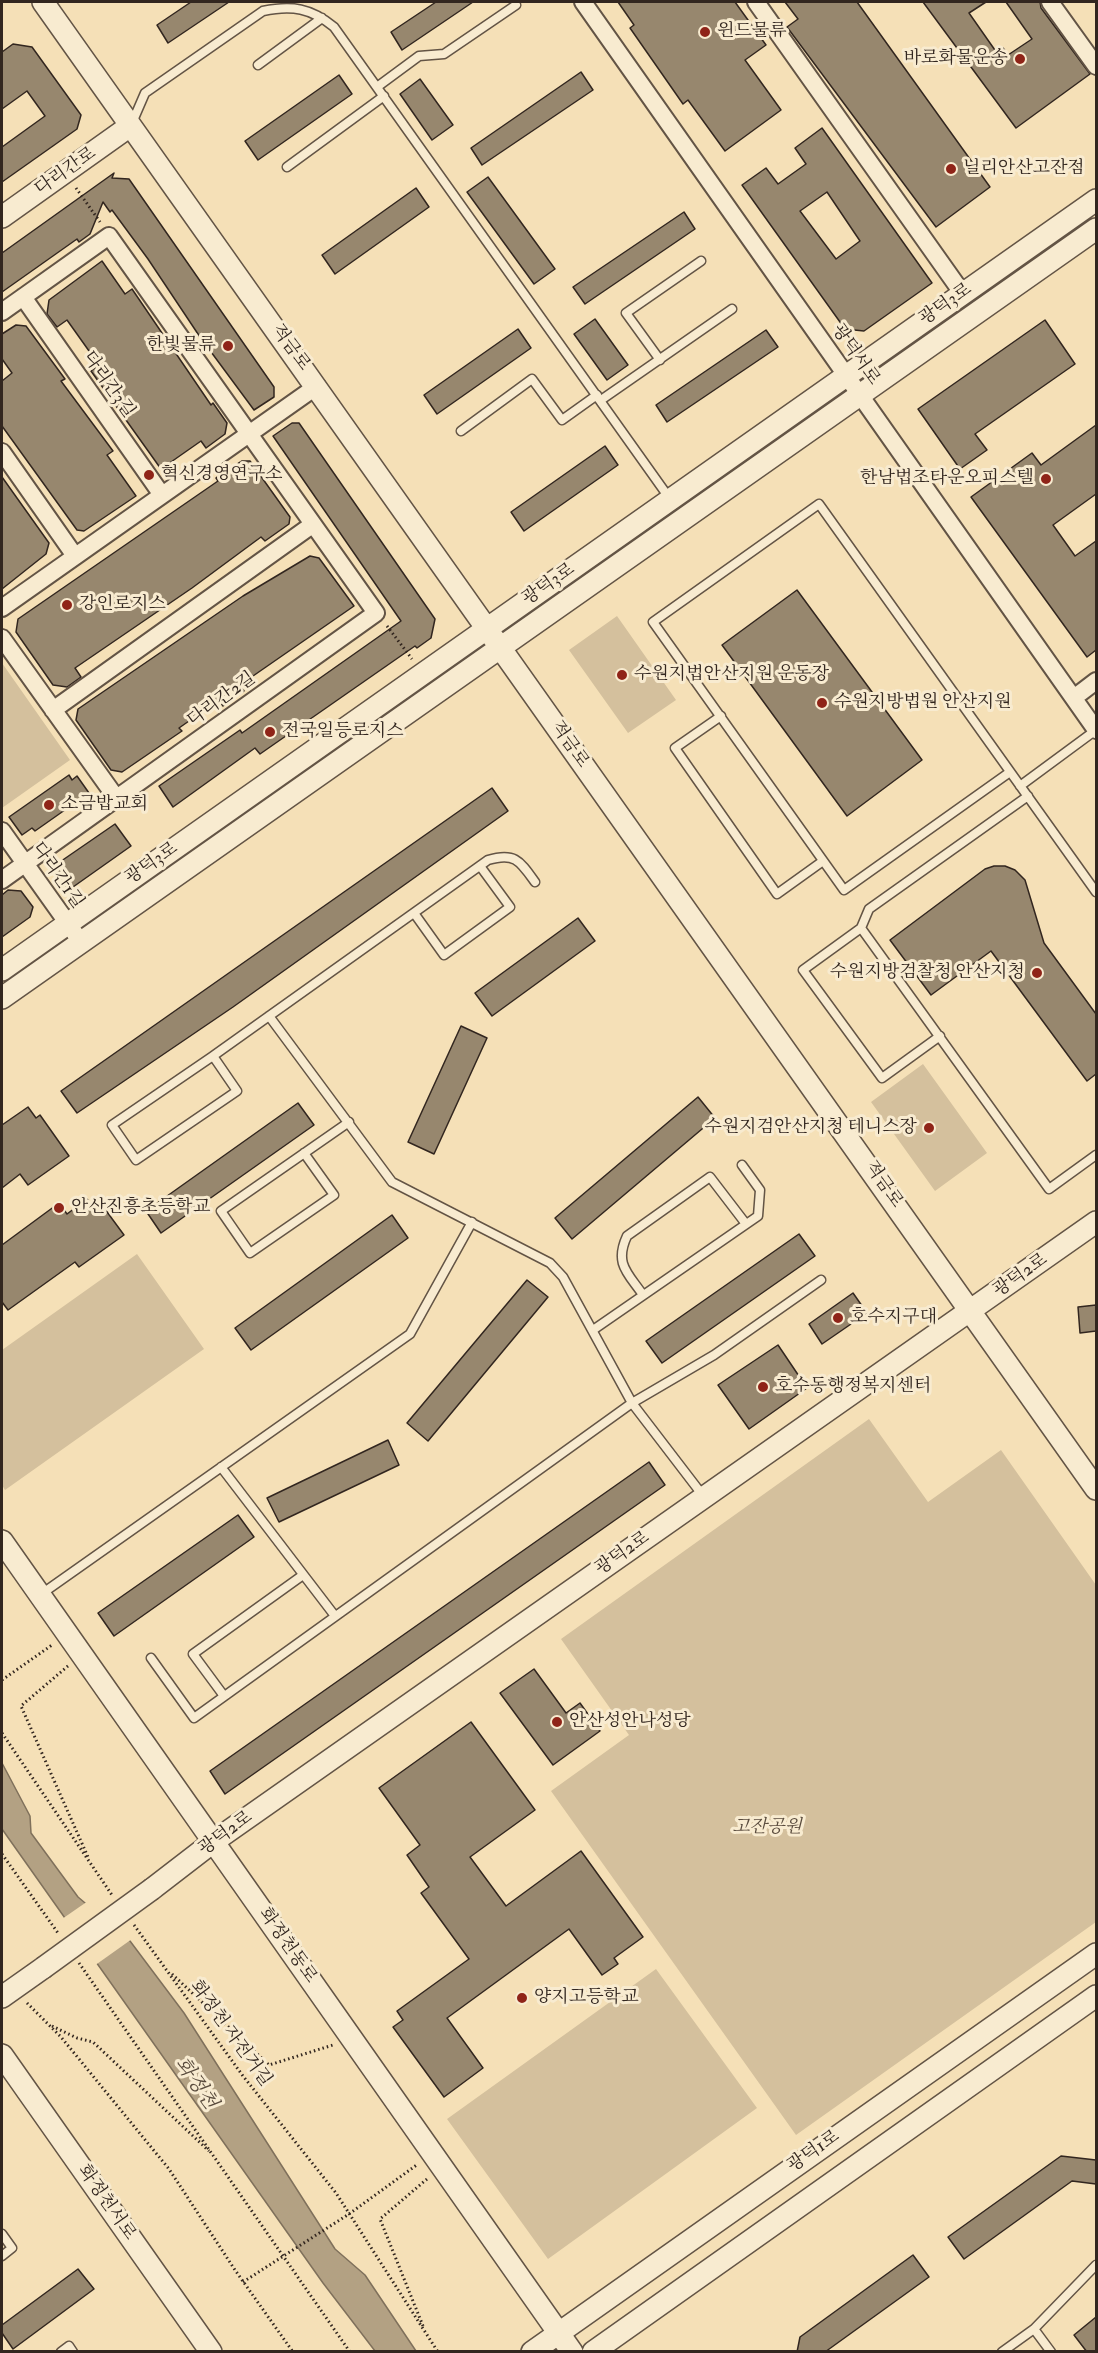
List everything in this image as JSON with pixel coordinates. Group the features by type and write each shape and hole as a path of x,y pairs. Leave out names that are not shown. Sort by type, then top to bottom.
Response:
{"street":[{"name":"적금로","path":"43,2 972,1310 1096,1489"},
{"name":"광덕서로","path":"583,2 1075,697 1096,730"},
{"path":"756,2 963,294"},
{"path":"1050,2 1096,66"},
{"name":"다리간로","path":"2,217 130,126"},
{"name":"광덕3로","path":"2,970 1096,200"},
{"name":"광덕3로","path":"2,998 1096,229"},
{"path":"2,312 109,236 376,613"},
{"name":"다리간3길","path":"23,297 162,495"},
{"path":"2,608 317,386"},
{"path":"2,452 75,556"},
{"path":"53,710 312,525"},
{"name":"다리간2길","path":"2,880 376,613"},
{"path":"2,638 117,800"},
{"path":"1075,697 1096,681"},
{"name":"다리간1길","path":"2,831 81,942"},
{"name":"광덕2로","path":"7,1993 152,1889 213,1842 1096,1222"},
{"name":"화정천동로","path":"2,1541 572,2352"},
{"name":"광덕1로","path":"532,2352 1096,1954"},
{"name":"광덕1로","path":"593,2352 1096,1996"},
{"name":"화정천서로","path":"2,2055 211,2352"}],"lane":[{"path":"377,87 419,56 444,54 516,5"},
{"path":"130,126 145,93 263,11 284,7 304,9 322,18 334,27 384,96 670,500"},
{"path":"258,65 322,18"},
{"path":"287,167 384,96"},
{"path":"660,360 626,314 700,261"},
{"path":"461,431 532,379 562,420 660,360 732,309"},
{"path":"1010,772 844,890 653,621 819,504 1096,892"},
{"path":"721,716 675,748 695,778 777,894 823,861"},
{"path":"1020,786 1096,730"},
{"path":"940,1036 882,1078 803,970 861,928 868,909 1028,796"},
{"path":"213,1056 237,1091 136,1160 112,1125 480,866 502,856 514,858 523,865 535,882"},
{"path":"414,913 444,955 510,907 480,866"},
{"path":"861,928 1049,1189 1096,1155"},
{"path":"269,1016 392,1182 550,1263 563,1277 632,1403 704,1497"},
{"path":"304,1153 334,1195 250,1253 220,1211 304,1153 349,1122"},
{"path":"592,1330 758,1216 760,1190 742,1165"},
{"path":"644,1295 621,1263 622,1248 627,1236 710,1177 746,1224"},
{"path":"40,1595 410,1334 472,1222"},
{"path":"151,1658 194,1718 632,1403 714,1356 820,1280"},
{"path":"221,1467 335,1616"},
{"path":"224,1696 193,1654 303,1575"},
{"path":"2,2234 12,2248 2,2256"},
{"path":"1002,2352 1034,2329 1096,2265"},
{"path":"1034,2329 1051,2352"},
{"path":"61,2352 69,2346 73,2352"}],"path":[{"path":"65,172 109,236"},
{"path":"376,613 423,674"},
{"path":"2,1680 68,1635"},
{"path":"82,1654 21,1706 91,1864"},
{"path":"2,1733 113,1897"},
{"path":"2,1854 62,1939"},
{"name":"화정천 자전거길","path":"133,1924 243,2076 336,2193 438,2352"},
{"path":"75,1958 350,2352"},
{"path":"166,1969 269,2065 353,2040"},
{"path":"7,1993 48,2024 77,2038 93,2042 214,2156"},
{"path":"48,2024 169,2169 243,2282 293,2352"},
{"path":"243,2282 437,2159"},
{"path":"426,2333 380,2219 437,2159"}],"green space":[{"name":"수원지법안산지원 운동장","path":"617,616 676,700 628,733 569,650"},
{"path":"2,663 70,760 2,808"},
{"name":"수원지검안산지청 테니스장","path":"923,1064 987,1153 935,1191 871,1102"},
{"path":"137,1254 204,1349 5,1490 2,1485 2,1350"},
{"name":"고잔공원","path":"869,1419 928,1502 1001,1450 1096,1585 1096,1922 796,2135 551,1791 629,1735 561,1639"},
{"path":"656,1969 757,2108 548,2259 447,2119"}],"water":[{"name":"화정천","path":"2,1763 30,1816 31,1833 78,1897 130,1941 184,2013 335,2249 365,2275 416,2351 375,2351 323,2283 2,1829"}],"pier":[{"path":"88,1901 132,1939 94,1966 62,1919"}],"building":[{"path":"191,2 229,2 168,43 157,25"},
{"path":"436,2 473,2 402,50 391,32"},
{"path":"618,2 735,2 766,45 745,60 781,110 725,151 688,100 683,104 630,28 634,25"},
{"path":"785,2 857,2 990,187 936,227 787,27 798,19"},
{"path":"923,2 986,2 969,13 997,53 1003,48 1008,55 1032,39 1006,2 1040,2 1041,8 1090,74 1016,128"},
{"path":"13,44 32,47 81,115 77,129 2,182 2,147 45,116 27,91 2,109 2,52"},
{"path":"581,72 593,90 482,165 471,148"},
{"path":"339,75 352,94 258,160 245,141"},
{"path":"420,79 453,125 432,140 400,94"},
{"path":"822,128 932,283 864,331 845,329 742,185 766,168 778,184 806,164 795,148","holes":["827,192 860,241 836,259 800,211"]},
{"path":"114,173 112,178 129,179 274,387 274,397 254,410 200,337 148,259 112,210 110,212 103,202 90,234 79,242 77,239 2,292 2,253"},
{"path":"488,177 555,269 534,284 467,192"},
{"path":"416,188 429,207 335,274 322,255"},
{"path":"684,212 695,229 585,304 573,287"},
{"path":"102,261 125,294 132,289 211,405 213,403 227,423 225,434 206,448 201,441 161,469 91,371 99,365 67,320 57,327 47,314 49,300"},
{"path":"595,319 628,365 607,380 574,334"},
{"path":"1045,320 1075,364 975,434 987,450 960,469 918,409"},
{"path":"16,325 26,326 65,379 61,381 113,451 107,455 136,496 84,531 77,530 2,426 2,381 12,373 2,359 2,334"},
{"path":"518,329 531,348 437,414 424,395"},
{"path":"766,330 778,347 667,422 656,405"},
{"path":"292,423 299,423 435,619 431,638 417,648 415,646 260,754 255,748 173,807 159,786 240,730 242,733 401,621 273,436"},
{"path":"1096,425 1096,494 1053,525 1075,556 1096,541 1096,650 1087,657 971,497 1032,453 1041,465"},
{"path":"605,446 618,465 524,531 511,512"},
{"path":"242,461 250,461 290,517 289,524 265,541 261,537 192,588 75,668 81,677 67,687 53,685 16,632 18,619 218,481 216,478"},
{"path":"2,477 49,543 46,554 2,589"},
{"path":"310,556 319,558 354,606 240,685 244,691 223,706 219,700 179,728 182,731 122,772 111,770 76,720 78,709 243,596"},
{"name":"수원지방법원 안산지원","path":"797,590 922,760 847,816 722,645"},
{"name":"소금밥교회","path":"69,775 72,780 77,776 89,793 35,831 32,828 22,835 9,817"},
{"path":"492,788 508,811 233,1007 77,1113 61,1091"},
{"path":"115,824 131,846 73,887 62,885 53,873 54,866"},
{"name":"수원지방검찰청 안산지청","path":"1005,866 1015,870 1025,880 1044,943 1096,1014 1096,1074 1087,1081 991,951 931,995 890,940 985,869"},
{"path":"8,890 21,891 33,907 30,917 2,937 2,895"},
{"path":"578,918 595,941 492,1016 475,993"},
{"path":"461,1026 487,1038 434,1154 408,1142"},
{"path":"698,1097 715,1118 572,1239 555,1218"},
{"path":"298,1103 314,1125 161,1233 146,1211"},
{"name":"안산진흥초등학교","path":"28,1107 36,1118 40,1115 69,1156 28,1185 20,1174 2,1188 2,1125"},
{"name":"안산진흥초등학교","path":"87,1199 92,1206 99,1201 124,1235 79,1267 75,1262 8,1310 2,1302 2,1245 59,1203 67,1214"},
{"path":"392,1215 408,1238 251,1350 235,1328"},
{"path":"799,1234 815,1256 662,1363 646,1341"},
{"path":"527,1280 548,1297 428,1441 407,1423"},
{"name":"호수지구대","path":"853,1293 867,1313 822,1344 809,1324"},
{"path":"1096,1305 1096,1331 1080,1333 1078,1307"},
{"name":"호수동행정복지센터","path":"778,1345 807,1388 749,1429 718,1385"},
{"path":"388,1440 399,1465 279,1522 267,1498"},
{"path":"649,1462 665,1485 225,1794 210,1771"},
{"path":"238,1515 254,1537 114,1636 98,1613"},
{"name":"안산성안나성당","path":"534,1669 566,1713 580,1703 600,1731 553,1765 500,1693"},
{"name":"양지고등학교","path":"471,1722 535,1810 470,1857 506,1906 581,1851 643,1937 614,1958 618,1964 602,1975 569,1929 447,2018 483,2068 444,2097 393,2027 403,2020 397,2011 469,1959 421,1893 429,1887 407,1855 420,1845 379,1788"},
{"path":"1061,2156 1096,2160 1096,2184 1072,2181 964,2259 948,2237"},
{"path":"913,2255 929,2277 825,2352 797,2352 800,2337"},
{"path":"78,2269 94,2289 13,2349 2,2333 2,2325"},
{"path":"1096,2317 1096,2352 1087,2352 1074,2335"}],"place":[{"name":"윈드물류","path":"705,32"},
{"name":"바로화물운송","path":"1020,59"},
{"name":"닐리안산고잔점","path":"951,169"},
{"name":"한빛물류","path":"228,346"},
{"name":"혁신경영연구소","path":"149,475"},
{"name":"한남법조타운오피스텔","path":"1046,479"},
{"name":"강인로지스","path":"67,605"},
{"name":"수원지법안산지원 운동장","path":"622,675"},
{"name":"수원지방법원 안산지원","path":"822,703"},
{"name":"전국일등로지스","path":"270,732"},
{"name":"소금밥교회","path":"49,805"},
{"name":"수원지방검찰청 안산지청","path":"1037,973"},
{"name":"수원지검안산지청 테니스장","path":"929,1128"},
{"name":"안산진흥초등학교","path":"59,1208"},
{"name":"호수지구대","path":"838,1318"},
{"name":"호수동행정복지센터","path":"763,1387"},
{"name":"안산성안나성당","path":"557,1722"},
{"name":"양지고등학교","path":"522,1998"}]}
